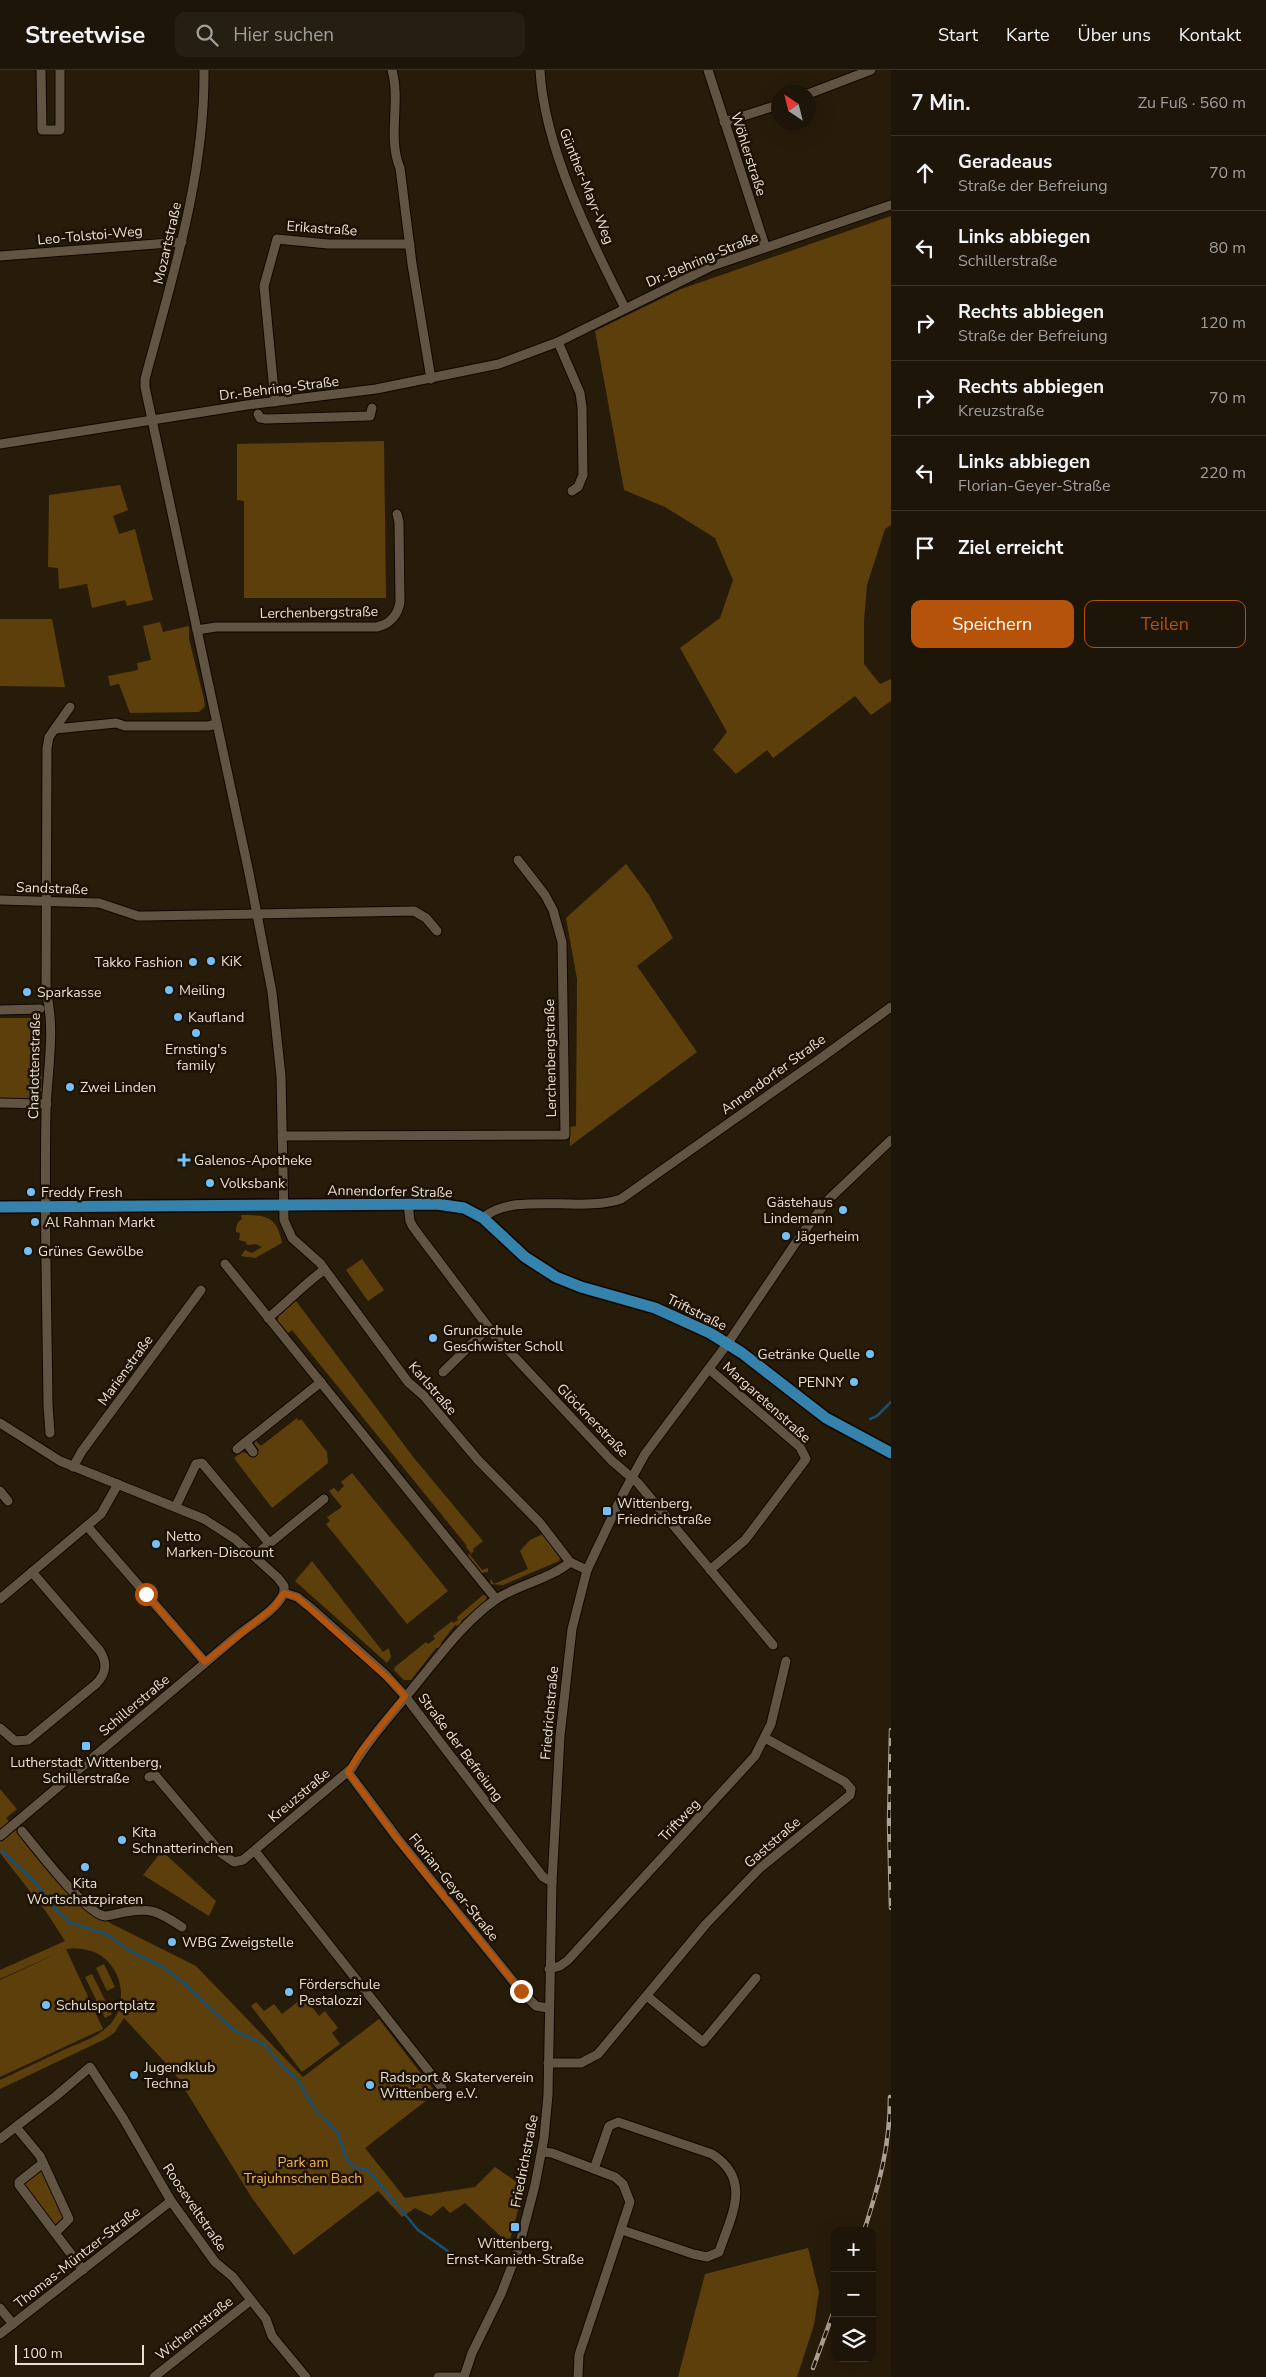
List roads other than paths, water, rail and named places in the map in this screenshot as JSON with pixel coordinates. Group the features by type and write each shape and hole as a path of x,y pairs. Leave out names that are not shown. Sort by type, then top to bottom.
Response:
{"main road":[{"name":"Annendorfer Straße","path":"0,1207 408,1204 456,1206 483,1218"},
{"name":"Triftstraße","path":"483,1218 525,1256 556,1277 655,1308 702,1329 728,1343 826,1418 891,1453"}],"street":[{"path":"41,70 42,130 60,130 60,70"},
{"name":"Mozartstraße","path":"151,419 145,380 164,316 182,242 200,140 204,70"},
{"path":"392,70 396,110 394,126 396,159 400,168 410,244 432,379"},
{"name":"Günther-Mayr-Weg","path":"540,70 544,106 558,155 592,238 625,308"},
{"name":"Wöhlerstraße","path":"708,70 765,246"},
{"path":"816,90 851,74 872,70"},
{"path":"724,122 771,107"},
{"name":"Dr.-Behring-Straße","path":"0,444 151,419 348,394 432,379 514,359 558,342 699,272 765,246 891,205"},
{"name":"Erikastraße","path":"275,402 264,286 276,239 328,244 410,244"},
{"name":"Leo-Tolstoi-Weg","path":"0,256 182,242"},
{"path":"558,342 580,393 582,407 583,475 578,487 572,491"},
{"path":"258,414 260,418 266,419 370,416 372,408"},
{"path":"151,419 257,914 278,1030 282,1136 282,1205"},
{"name":"Lerchenbergstraße","path":"197,630 216,627 377,627 387,623 398,612 400,602 399,522 397,514"},
{"name":"Charlottenstraße","path":"50,1433 48,1405 46,1207 47,1104 50,1056 49,1009 46,991 47,748 50,737 70,707"},
{"path":"55,729 116,723 125,726 208,726 217,724"},
{"name":"Lerchenbergstraße","path":"282,1136 565,1135 562,942 549,903 518,860"},
{"name":"Sandstraße","path":"0,900 104,904 138,916 257,914"},
{"path":"257,914 414,911 426,918 437,931"},
{"name":"Annendorfer Straße","path":"483,1218 490,1211 506,1205 591,1204 621,1199 891,1007"},
{"path":"0,1010 40,1009"},
{"path":"0,1104 47,1104"},
{"name":"Friedrichstraße","path":"464,2377 472,2353 501,2294 516,2256 542,2152 547,2110 549,1969 557,1782 567,1665 575,1611 587,1570 632,1477 651,1447 728,1343 813,1219 839,1189 891,1140"},
{"name":"Glöcknerstraße","path":"408,1204 410,1221 413,1227 488,1328 612,1461 632,1477 773,1645"},
{"name":"Karlstraße","path":"282,1205 288,1232 324,1270 408,1382 424,1396 478,1460 540,1523 570,1562 587,1570"},
{"path":"225,1264 496,1599"},
{"path":"268,1318 288,1302 297,1290 324,1270"},
{"name":"Marienstraße","path":"73,1467 82,1451 201,1290"},
{"path":"442,1372 488,1328"},
{"name":"Margaretenstraße","path":"709,1369 800,1447 806,1460 745,1540 710,1570"},
{"path":"237,1449 321,1382"},
{"path":"0,1423 41,1451 73,1467 176,1506 226,1532 282,1582 284,1593"},
{"path":"246,1442 253,1452"},
{"path":"176,1506 196,1464 202,1463 269,1543"},
{"path":"0,1599 105,1509 118,1484"},
{"path":"0,1492 8,1501"},
{"path":"254,1556 324,1499"},
{"path":"87,1526 205,1662"},
{"name":"Kreuzstraße","path":"148,1777 155,1775 228,1859 234,1862 243,1860 348,1772 361,1751 461,1630 496,1599 514,1588 558,1571 570,1562"},
{"path":"0,1728 15,1741 28,1740 100,1680 106,1668 105,1659 100,1652 32,1572"},
{"name":"Schillerstraße","path":"0,1836 205,1662 274,1607 284,1593"},
{"name":"Straße der Befreiung","path":"284,1593 297,1597 312,1609 385,1674 405,1696 543,1877 552,1882"},
{"name":"Triftweg","path":"549,1969 560,1966 568,1960 738,1777 755,1756 765,1738 776,1710 786,1660"},
{"name":"Gaststraße","path":"548,2063 573,2064 593,2058 608,2043 706,1924 760,1868 850,1795 851,1789 845,1782 765,1738"},
{"name":"Florian-Geyer-Straße","path":"348,1772 398,1840 521,1991 536,2006 548,2008"},
{"path":"22,1831 87,1906 105,1916 140,1909 152,1910 182,1927"},
{"path":"254,1851 442,2088"},
{"path":"647,1996 703,2042 756,1978"},
{"name":"Rooseveltstraße","path":"16,2127 90,2067 123,2118 171,2201 215,2262 233,2276 250,2301 266,2319 272,2336 306,2377"},
{"path":"594,2169 609,2126 618,2122 712,2154 724,2162 734,2181 737,2190 736,2202 718,2252 706,2257 622,2230"},
{"path":"0,2139 16,2127 40,2156 69,2218 55,2233"},
{"path":"542,2152 552,2153 616,2177 628,2193 629,2209 579,2355 578,2377"},
{"path":"43,2163 19,2182 18,2186 83,2270"},
{"name":"Thomas-Müntzer-Straße","path":"0,2334 171,2201"},
{"name":"Wichernstraße","path":"154,2377 250,2301"},
{"path":"0,2308 13,2324"},
{"path":"438,2377 464,2377"}],"waterway":[{"path":"870,1419 877,1416 891,1402"},
{"path":"2,1851 34,1881 55,1908 71,1923 106,1934 132,1952 163,1967 185,1984 233,2030 264,2044 281,2065 298,2080 315,2109 338,2133 347,2160 353,2167 368,2170 418,2230 445,2249 460,2263"}],"railway":[{"path":"891,1730 889,1822 891,1908"},
{"path":"865,2227 883,2165 888,2132 890,2097"},
{"path":"813,2368 832,2317"}],"place":[{"name":"KiK","path":"211,961"},
{"name":"Takko Fashion","path":"193,962"},
{"name":"Meiling","path":"169,990"},
{"name":"Sparkasse","path":"27,992"},
{"name":"Kaufland","path":"178,1017"},
{"name":"Ernsting's family","path":"196,1033"},
{"name":"Zwei Linden","path":"70,1087"},
{"name":"Galenos-Apotheke","path":"184,1160"},
{"name":"Volksbank","path":"210,1183"},
{"name":"Freddy Fresh","path":"31,1192"},
{"name":"Gästehaus Lindemann","path":"843,1210"},
{"name":"Al Rahman Markt","path":"35,1222"},
{"name":"Jägerheim","path":"786,1236"},
{"name":"Grünes Gewölbe","path":"28,1251"},
{"name":"Grundschule Geschwister Scholl","path":"433,1338"},
{"name":"Getränke Quelle","path":"870,1354"},
{"name":"PENNY","path":"854,1382"},
{"name":"Wittenberg, Friedrichstraße","path":"607,1511"},
{"name":"Netto Marken-Discount","path":"156,1544"},
{"name":"Lutherstadt Wittenberg, Schillerstraße","path":"86,1746"},
{"name":"Kita Schnatterinchen","path":"122,1840"},
{"name":"Kita Wortschatzpiraten","path":"85,1867"},
{"name":"WBG Zweigstelle","path":"172,1942"},
{"name":"Förderschule Pestalozzi","path":"289,1992"},
{"name":"Schulsportplatz","path":"46,2005"},
{"name":"Jugendklub Techna","path":"134,2075"},
{"name":"Radsport & Skaterverein Wittenberg e.V.","path":"370,2085"},
{"name":"Wittenberg, Ernst-Kamieth-Straße","path":"515,2227"}],"park label":[{"name":"Park am Trajuhnschen Bach","path":"303,2170"}]}
